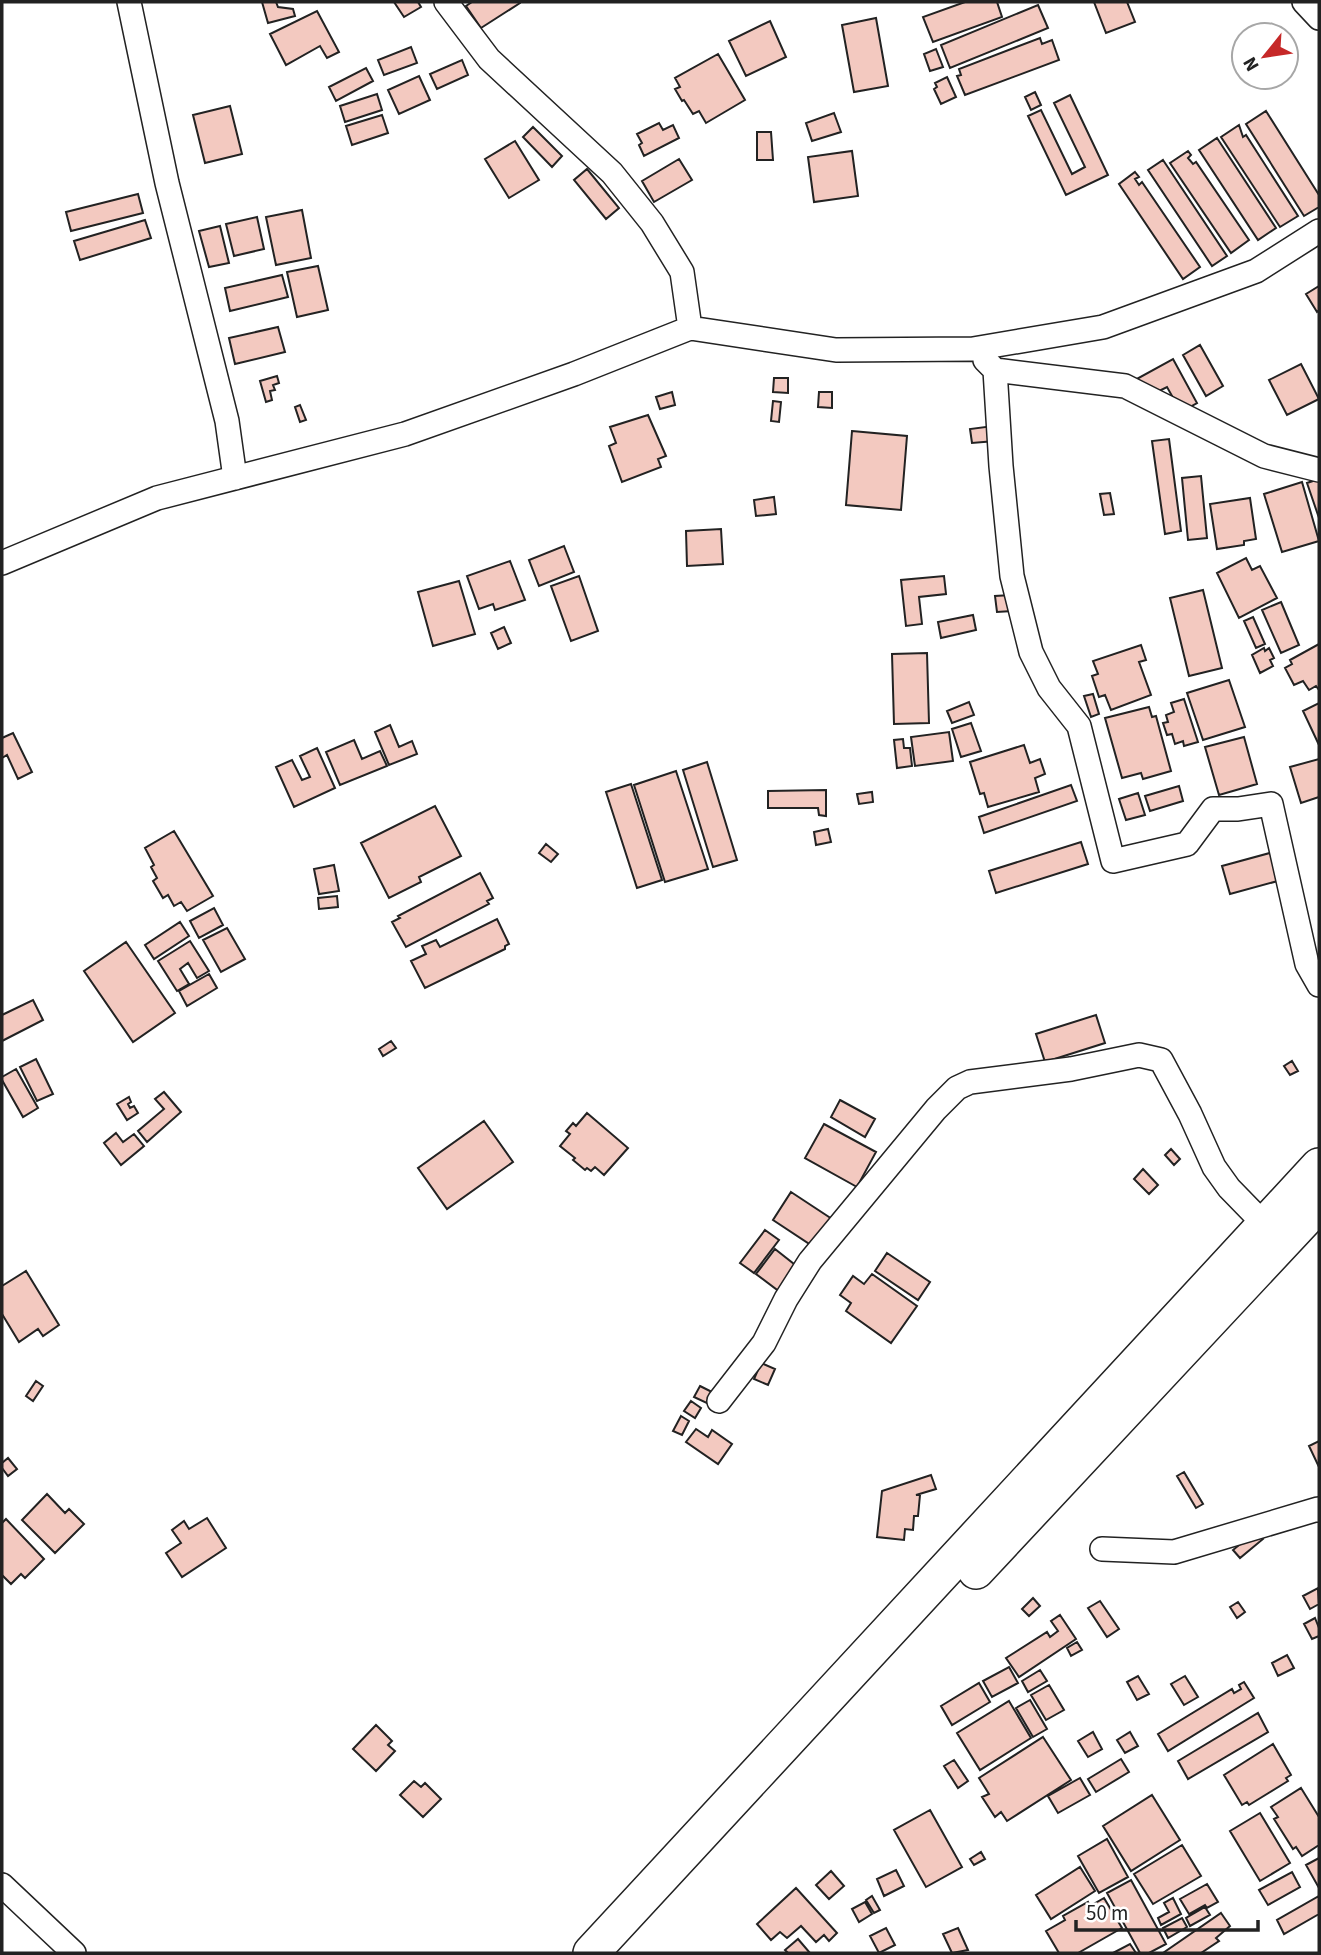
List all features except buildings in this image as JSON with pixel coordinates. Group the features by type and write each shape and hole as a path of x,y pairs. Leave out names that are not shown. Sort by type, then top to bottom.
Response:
{"main road":[{"path":"591,1953 1319,1166"},
{"path":"621,1953 1319,1204"}],"street":[{"path":"129,2 167,183 227,421 235,478"},
{"path":"446,2 489,59 612,173 652,223 682,272 690,328"},
{"path":"1304,2 1319,18"},
{"path":"3,554 157,498 405,434 574,374 690,328 836,350 973,349 1103,327 1256,271 1319,231"},
{"path":"973,349 995,370 1125,387 1264,456 1319,470"},
{"path":"995,370 1000,466 1012,576 1031,652 1049,688 1079,726 1112,861 1187,844 1213,810 1271,804 1307,964 1319,985"},
{"path":"719,1401 764,1343 786,1299 810,1261 936,1109 957,1088 970,1082 1071,1069 1139,1055 1153,1056 1161,1060 1214,1167 1229,1188 1264,1224"},
{"path":"1102,1549 1174,1552 1319,1510"},
{"path":"2,1885 74,1953"}]}
